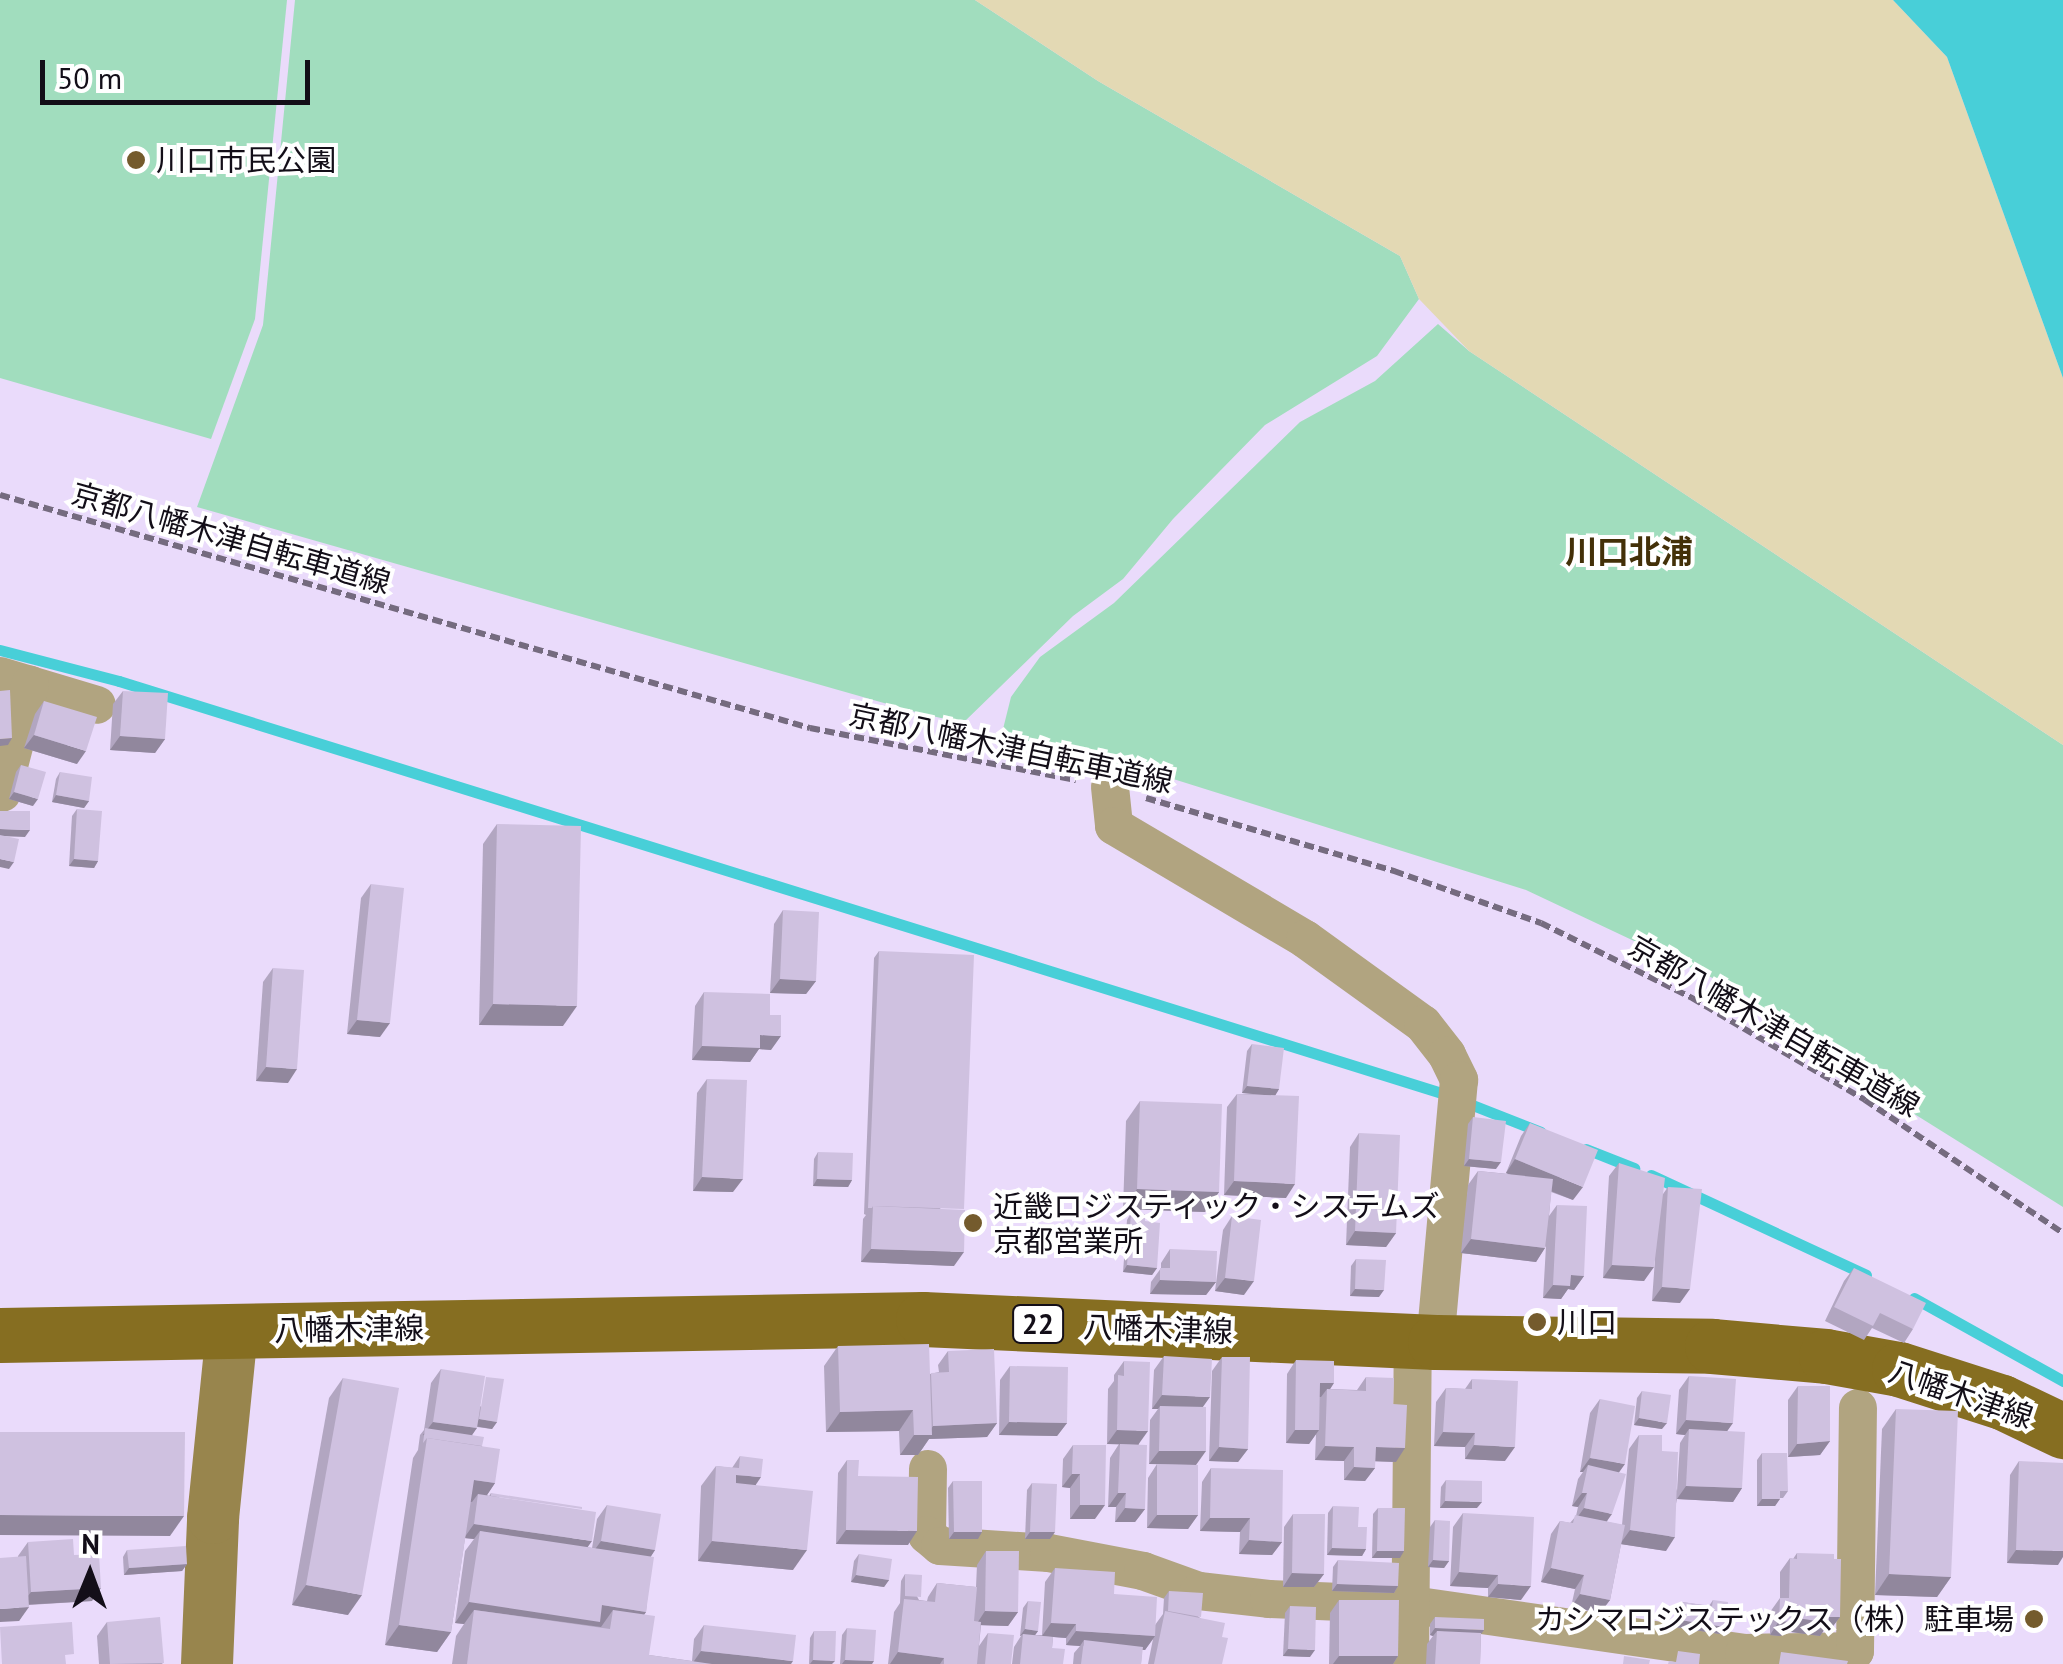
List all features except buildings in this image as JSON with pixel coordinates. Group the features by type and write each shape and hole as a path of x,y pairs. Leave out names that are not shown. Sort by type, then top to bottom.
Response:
{"main road":[{"name":"八幡木津線","path":"0,1335 924,1319 1424,1341 1712,1346 1826,1356 1900,1369 2002,1402 2063,1431"}],"street":[{"path":"2,792 15,681 97,705"},
{"path":"1110,787 1114,826 1305,939 1423,1024 1448,1056 1459,1080 1424,1341 1410,1664"},
{"path":"207,1664 213,1518 232,1331"},
{"path":"928,1469 927,1535 940,1546 1049,1553 1143,1571 1216,1593 1412,1604 1744,1653 1855,1657 1858,1408"}],"path":[{"name":"京都八幡木津自転車道線","path":"0,495 810,728 1110,787 1394,872 1541,923 1692,998 1864,1100 2063,1232"}],"shaded area":[{"name":"川口市民公園","path":"0,0 287,0 255,319 211,439 0,378"},
{"path":"295,0 975,0 1098,81 1400,256 1419,299 1377,356 1265,425 1173,519 1123,579 1073,616 963,723 919,713 197,507 263,325"},
{"path":"1893,0 2063,0 2063,378 1947,57"},
{"path":"1438,324 1469,351 2063,745 2063,1207 1844,1070 1738,990 1526,890 1151,772 1000,741 1011,697 1040,657 1114,603 1300,422 1375,381"}],"sand":[{"path":"975,0 1893,0 1947,57 2063,378 2063,745 1469,351 1419,299 1400,256 1098,81"}],"waterway":[{"path":"0,650 119,681 1442,1093 1541,1132"},
{"path":"1586,1149 1634,1168"},
{"path":"1651,1175 1866,1275"},
{"path":"1914,1298 2063,1381"}],"place":[{"name":"川口市民公園","path":"136,160"},
{"name":"近畿ロジスティック・システムズ 京都営業所","path":"973,1223"},
{"name":"川口","path":"1537,1322"},
{"name":"カシマロジステックス（株）駐車場","path":"2034,1619"}],"district":[{"name":"川口北浦","path":"1629,551"}]}
